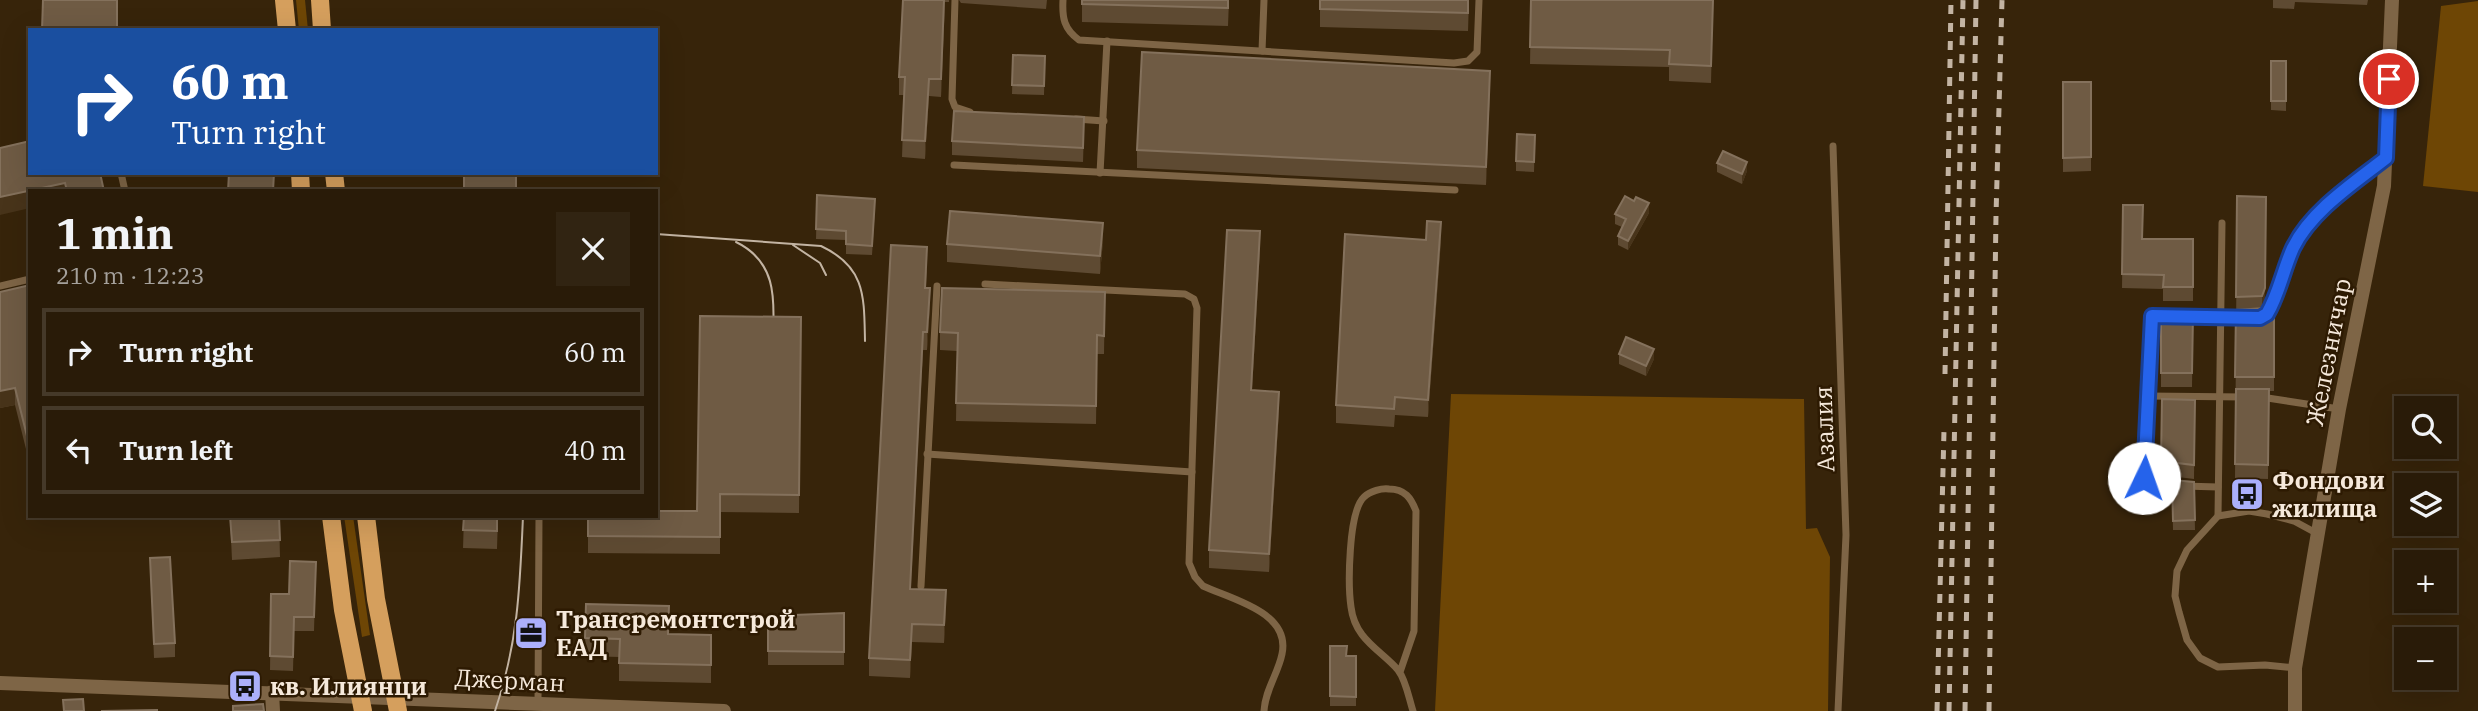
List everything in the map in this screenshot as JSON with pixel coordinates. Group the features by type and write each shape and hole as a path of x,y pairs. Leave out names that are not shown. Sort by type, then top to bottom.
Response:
{"main road":[{"path":"284,0 287,28"},
{"path":"320,0 322,28"},
{"path":"331,518 343,610 361,703"},
{"path":"366,518 376,600 397,704"}],"street":[{"name":"Железничар","path":"2295,711 2295,668 2339,409 2384,186 2392,0"},
{"name":"Джерман","path":"0,683 272,692 361,703 724,711"},
{"path":"272,692 273,711"}],"lane":[{"path":"955,0 952,99 955,107 964,112 978,113"},
{"path":"1063,0 1062,16 1068,32 1079,40 1454,63 1468,61 1477,52 1479,0"},
{"path":"1262,51 1264,0"},
{"path":"1100,173 1107,41"},
{"path":"1062,118 1104,121"},
{"name":"Азалия","path":"1833,146 1846,535 1838,711"},
{"path":"2218,487 2145,482 2152,316 2260,318 2267,314 2294,247 2307,229 2339,196 2386,158"},
{"path":"954,165 1455,190"},
{"path":"2218,516 2223,317 2222,223"},
{"path":"0,286 28,279"},
{"path":"985,284 1185,294 1194,299 1197,308 1189,563 1195,577 1203,586 1270,617 1280,631 1283,652 1265,700 1264,711"},
{"path":"921,586 937,286"},
{"path":"2148,396 2221,399 2268,397 2339,409"},
{"path":"927,454 1192,472"},
{"path":"1400,672 1414,631 1416,511 1411,499 1403,491 1389,489 1364,497 1357,507 1348,575 1351,611 1374,651 1400,672 1413,711"},
{"path":"2295,668 2265,665 2218,667 2200,659 2187,640 2175,596 2177,571 2187,550 2218,516 2249,511 2280,516 2306,525 2318,534"},
{"path":"538,705 539,518"}],"shaded area":[{"path":"296,0 305,0 308,28 299,28"},
{"path":"2478,1 2478,192 2423,186 2441,6"},
{"path":"1451,394 1804,399 1806,529 1817,528 1830,557 1828,711 1435,711"},
{"path":"344,518 353,518 370,635 362,637"}],"building":[{"path":"43,0 117,0 117,28 42,28"},
{"path":"903,0 944,0 941,79 929,79 925,141 902,140 905,77 899,77"},
{"path":"1082,0 1228,0 1228,8 1082,4"},
{"path":"1320,0 1468,0 1468,13 1320,9"},
{"path":"1531,0 1713,0 1711,66 1669,64 1670,50 1530,47"},
{"path":"1142,52 1490,71 1486,167 1137,150"},
{"path":"1013,55 1045,56 1044,86 1012,85"},
{"path":"2271,61 2286,61 2286,101 2271,101"},
{"path":"2063,82 2091,82 2091,157 2063,158"},
{"path":"954,111 1084,117 1083,148 952,141"},
{"path":"1517,134 1535,135 1534,162 1516,161"},
{"path":"28,141 28,175 100,175 104,189 66,189 65,183 0,197 0,148"},
{"path":"1723,151 1747,162 1742,174 1717,163"},
{"path":"229,175 274,175 273,189 228,189"},
{"path":"464,175 516,175 516,189 464,189"},
{"path":"817,195 875,199 872,246 846,244 846,231 816,229"},
{"path":"1625,196 1634,201 1636,197 1649,203 1628,241 1618,236 1626,219 1615,214"},
{"path":"2237,196 2266,197 2265,288 2262,296 2236,297"},
{"path":"2123,205 2143,205 2142,239 2193,239 2193,287 2163,287 2164,275 2122,274"},
{"path":"950,211 1103,223 1100,256 947,244"},
{"path":"1427,221 1441,222 1428,400 1395,397 1394,409 1336,405 1345,234 1426,240"},
{"path":"1227,230 1260,231 1251,390 1279,392 1269,554 1209,550"},
{"path":"891,245 927,247 925,288 930,288 927,332 923,332 910,589 946,590 944,625 912,624 910,660 869,658"},
{"path":"28,285 28,440 15,388 0,391 0,292"},
{"path":"942,288 1105,292 1104,336 1097,335 1096,406 956,403 958,333 940,332"},
{"path":"2265,308 2265,313 2274,313 2274,377 2235,377 2236,310"},
{"path":"2161,314 2193,315 2192,373 2161,373"},
{"path":"700,316 801,317 799,495 720,494 720,537 588,536 588,518 658,518 658,511 697,511"},
{"path":"1626,337 1654,349 1646,366 1619,354"},
{"path":"2236,389 2269,389 2268,465 2235,464"},
{"path":"2162,399 2195,400 2194,465 2161,461"},
{"path":"2172,480 2194,482 2195,520 2173,521"},
{"path":"230,518 279,518 280,540 232,542"},
{"path":"464,518 497,518 497,531 463,530"},
{"path":"170,557 175,643 154,644 150,558"},
{"path":"290,561 316,562 314,617 294,617 293,657 270,656 271,594 289,594"},
{"path":"586,604 669,606 668,634 711,635 711,665 619,663 620,639 585,638"},
{"path":"844,613 844,652 768,651 768,616"},
{"path":"1330,646 1347,646 1346,656 1356,656 1356,697 1330,696"},
{"path":"83,699 84,711 64,711 63,700"},
{"path":"263,704 264,711 233,711 233,706"}],"tram line":[{"path":"658,234 821,246 847,264 860,285 865,341"},
{"path":"736,242 759,259 770,281 774,306 773,334"},
{"path":"793,245 820,263 826,275"},
{"path":"495,711 513,638 519,591 523,518"}],"railway":[{"path":"1945,374 1951,0"},
{"path":"1949,711 1963,0"},
{"path":"1965,711 1976,0"},
{"path":"1989,711 2002,0"},
{"path":"1937,711 1944,430"}],"place":[{"name":"Фондови жилища","path":"2247,494"},
{"name":"Трансремонтстрой ЕАД","path":"531,633"},
{"name":"кв. Илиянци","path":"245,686"}],"route":[{"path":"2144,478 2150,319 2155,315 2260,318 2267,314 2273,305 2294,247 2303,234 2339,196 2386,158 2389,79"}]}
